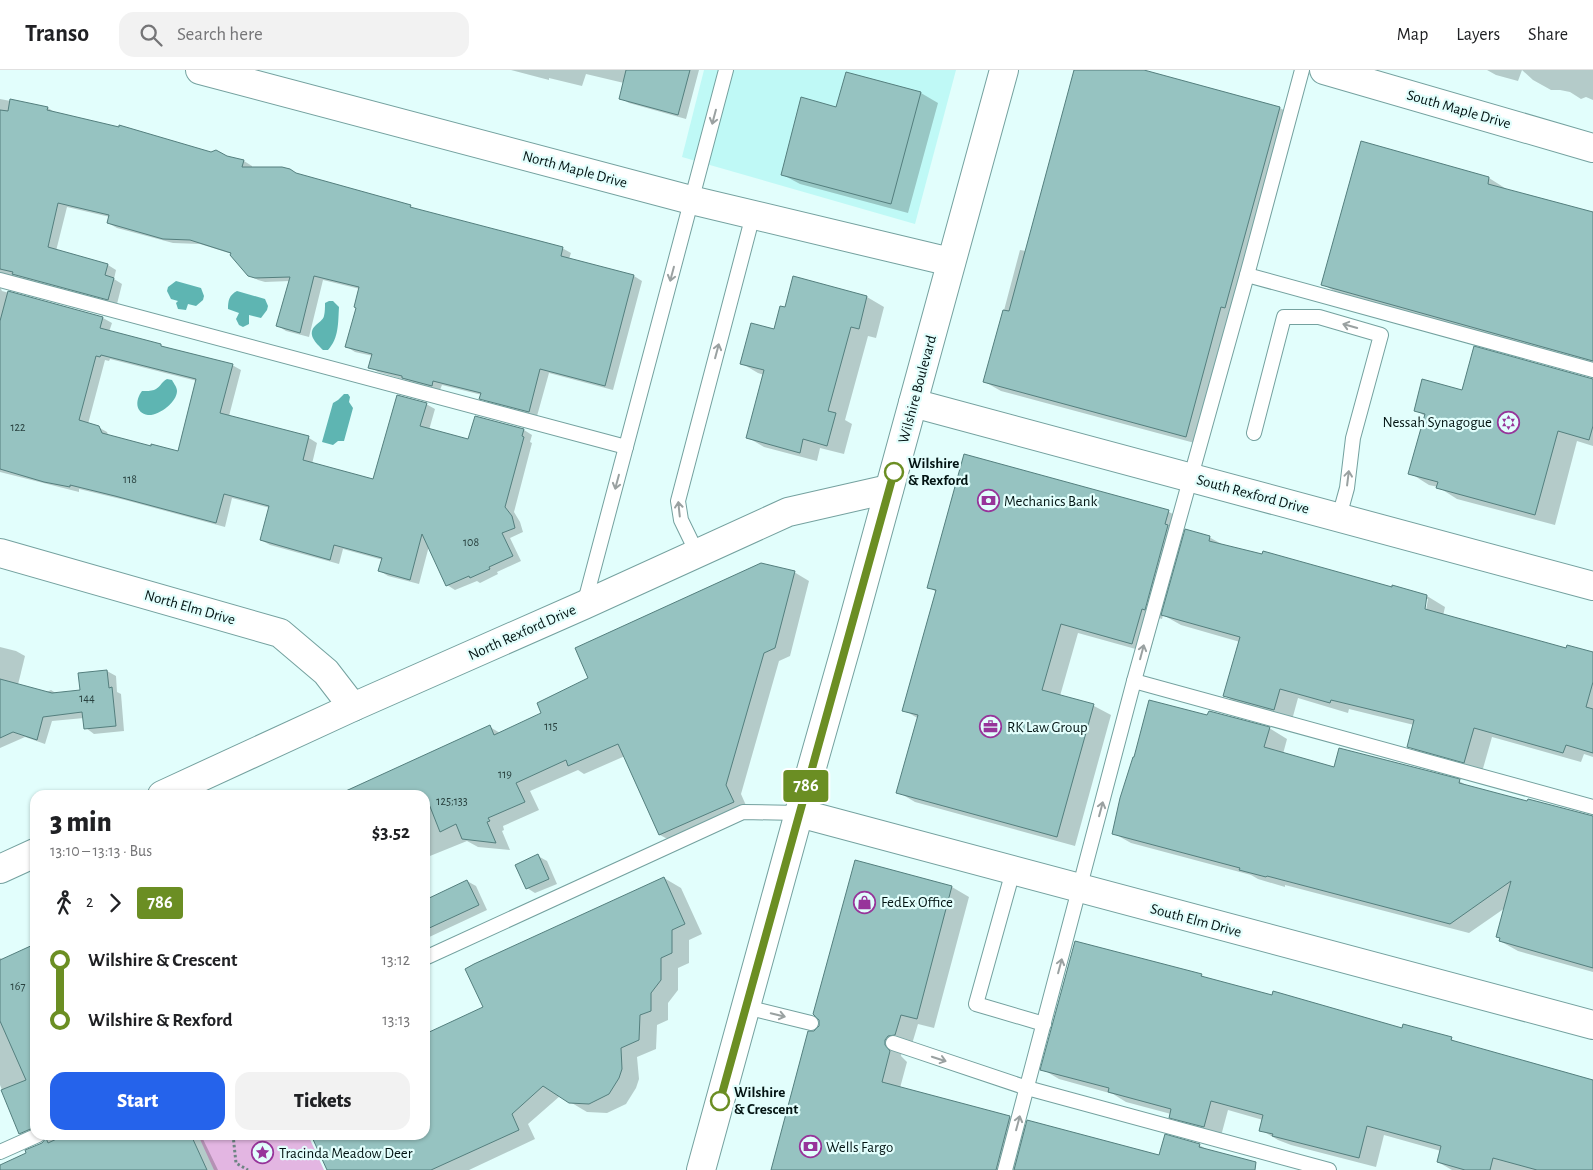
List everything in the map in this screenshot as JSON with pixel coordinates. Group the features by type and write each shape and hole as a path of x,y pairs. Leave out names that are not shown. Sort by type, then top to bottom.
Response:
{"street":[{"name":"North Maple Drive","path":"200,70 692,200 951,262"},
{"name":"Wilshire Boulevard","path":"701,1170 1004,70"},
{"name":"South Maple Drive","path":"1324,70 1593,148"},
{"name":"South Rexford Drive","path":"913,403 1593,586"},
{"name":"North Rexford Drive","path":"173,790 788,512 889,489"},
{"name":"North Elm Drive","path":"0,552 280,632 326,672 353,707"},
{"name":"South Elm Drive","path":"799,813 1593,1025"},
{"path":"0,870 30,855"}],"lane":[{"path":"584,605 726,70"},
{"path":"1005,1170 1134,681 1302,70"},
{"path":"697,553 680,520 678,501 753,215"},
{"path":"1247,275 1593,370"},
{"path":"0,280 626,447"},
{"path":"1319,317 1321,296"},
{"path":"1254,432 1284,317 1319,317 1381,335 1353,438 1347,488 1339,517"},
{"path":"1134,681 1593,806"},
{"path":"430,956 743,812 799,813"},
{"path":"1013,870 976,1004 1044,1024"},
{"path":"746,1007 811,1023"},
{"path":"892,1044 1027,1088 1329,1170"},
{"path":"0,1152 30,1139"}],"path":[{"path":"234,1140 236,1163 248,1170"}],"shaded area":[{"path":"704,70 956,70 915,224 682,157"},
{"path":"176,281 201,288 204,296 203,300 196,306 188,304 186,310 178,309 176,303 178,301 171,299 167,291 168,287"},
{"path":"237,291 265,299 268,306 261,318 249,315 249,324 243,327 239,325 236,319 239,313 228,309 229,298"},
{"path":"333,301 339,307 338,324 332,345 328,350 323,350 313,338 312,332 313,328 322,320 325,303"},
{"path":"167,379 172,380 177,390 171,404 162,411 152,415 141,412 137,402 142,391 156,389"},
{"path":"344,394 348,394 350,397 349,402 353,408 344,441 338,441 333,445 322,442 333,403"},
{"path":"200,1140 310,1140 324,1170 214,1170"}],"building":[{"path":"626,70 690,70 678,115 619,99"},
{"path":"1074,70 1144,70 1280,107 1225,308 1221,307 1186,437 983,382 1003,310 1009,311"},
{"path":"846,72 921,92 891,204 781,175 801,97 836,107"},
{"path":"10,99 48,107 47,110 119,127 119,125 211,152 216,150 227,156 244,160 242,167 282,167 290,169 296,173 411,205 410,207 563,247 561,256 634,275 605,386 540,369 529,412 479,399 481,393 433,381 432,386 402,378 402,376 368,368 372,354 345,347 356,308 354,307 359,287 314,276 300,333 276,326 290,277 255,278 248,276 230,255 231,253 190,240 163,239 107,223 109,215 58,203 48,247 108,264 105,275 114,278 108,300 0,269 0,110 8,111"},
{"path":"1361,141 1489,177 1488,184 1593,212 1593,361 1321,285"},
{"path":"793,276 867,296 859,329 851,327 828,411 836,413 827,446 803,439 800,453 746,438 764,370 740,364 751,323 774,329 780,306 785,307"},
{"path":"8,291 103,317 100,328 233,364 220,413 309,436 303,460 373,479 397,395 427,403 420,426 468,439 475,416 524,429 522,436 524,437 505,507 512,516 515,528 502,533 513,556 470,578 469,576 446,586 422,534 410,580 378,571 382,558 334,545 330,560 260,540 269,506 224,494 216,523 70,485 70,487 44,482 0,469 0,321","holes":["101,355 196,379 178,451 102,433 99,426 79,420 96,356 100,357"]},
{"name":"Nessah Synagogue","path":"1474,346 1593,379 1593,426 1589,440 1558,431 1535,515 1436,488 1438,482 1408,474 1425,414 1414,411 1422,379 1462,390"},
{"path":"964,454 1169,510 1165,524 1168,525 1145,610 1142,609 1132,644 1061,624 1042,690 1094,704 1057,837 896,793 918,715 902,711 936,590 927,588"},
{"path":"1185,529 1210,536 1209,541 1262,554 1263,551 1427,595 1425,609 1566,648 1567,645 1593,652 1593,682 1586,707 1593,709 1593,753 1566,745 1563,753 1474,728 1464,763 1407,747 1414,720 1331,700 1330,703 1280,689 1274,710 1223,696 1240,637 1161,615"},
{"path":"761,563 795,571 775,648 764,653 726,785 734,802 659,835 618,744 568,766 566,760 516,783 525,802 488,818 490,821 487,822 496,843 462,839 456,824 440,832 430,807 430,790 348,790 490,725 494,735 541,713 537,703 588,678 575,648"},
{"path":"107,670 109,688 112,687 116,726 84,729 82,712 43,717 37,740 13,732 0,738 0,679 52,693 80,690 78,673"},
{"path":"1149,700 1207,715 1209,711 1270,727 1264,747 1334,767 1339,748 1460,779 1459,783 1593,816 1593,968 1499,941 1500,938 1496,937 1511,881 1450,924 1239,870 1240,868 1112,834 1120,798 1134,757"},
{"path":"538,854 549,879 526,889 515,865"},
{"path":"855,860 952,886 917,1019 901,1015 895,1035 888,1036 885,1040 885,1045 890,1051 882,1082 1010,1116 996,1170 771,1170 808,1031 814,1031 819,1026 819,1020 813,1014"},
{"path":"664,877 685,924 672,930 672,953 661,958 661,980 651,993 651,1011 640,1015 639,1040 621,1048 622,1069 609,1094 589,1104 569,1103 543,1086 512,1114 519,1130 431,1170 327,1170 313,1140 430,1140 430,1032 483,1007 465,969"},
{"path":"467,880 479,905 430,928 430,898"},
{"path":"1075,941 1202,974 1201,976 1272,995 1273,991 1402,1028 1403,1024 1452,1037 1451,1040 1593,1080 1593,1170 1537,1170 1493,1158 1490,1170 1465,1170 1437,1162 1441,1146 1367,1126 1359,1158 1259,1131 1263,1115 1211,1101 1204,1127 1169,1118 1171,1109 1108,1092 1109,1088 1040,1070"},
{"path":"30,946 30,1129 19,1134 1,1090 26,1080 0,1021 0,960"},
{"path":"1027,1120 1159,1155 1165,1134 1200,1144 1199,1147 1256,1162 1255,1170 1014,1170"},
{"path":"44,1140 47,1140 48,1143 54,1140 193,1140 207,1170 0,1170 0,1165 26,1153 25,1150 42,1143"}],"bus line":[{"name":"786","path":"720,1101 894,472"}],"place":[{"name":"Nessah Synagogue","path":"1508,422"},
{"name":"Wilshire & Rexford","path":"894,472"},
{"name":"Mechanics Bank","path":"988,501"},
{"name":"RK Law Group","path":"991,727"},
{"name":"FedEx Office","path":"865,902"},
{"name":"Wilshire & Crescent","path":"720,1101"},
{"name":"Wells Fargo","path":"810,1147"},
{"name":"Tracinda Meadow Deer","path":"263,1153"}]}
